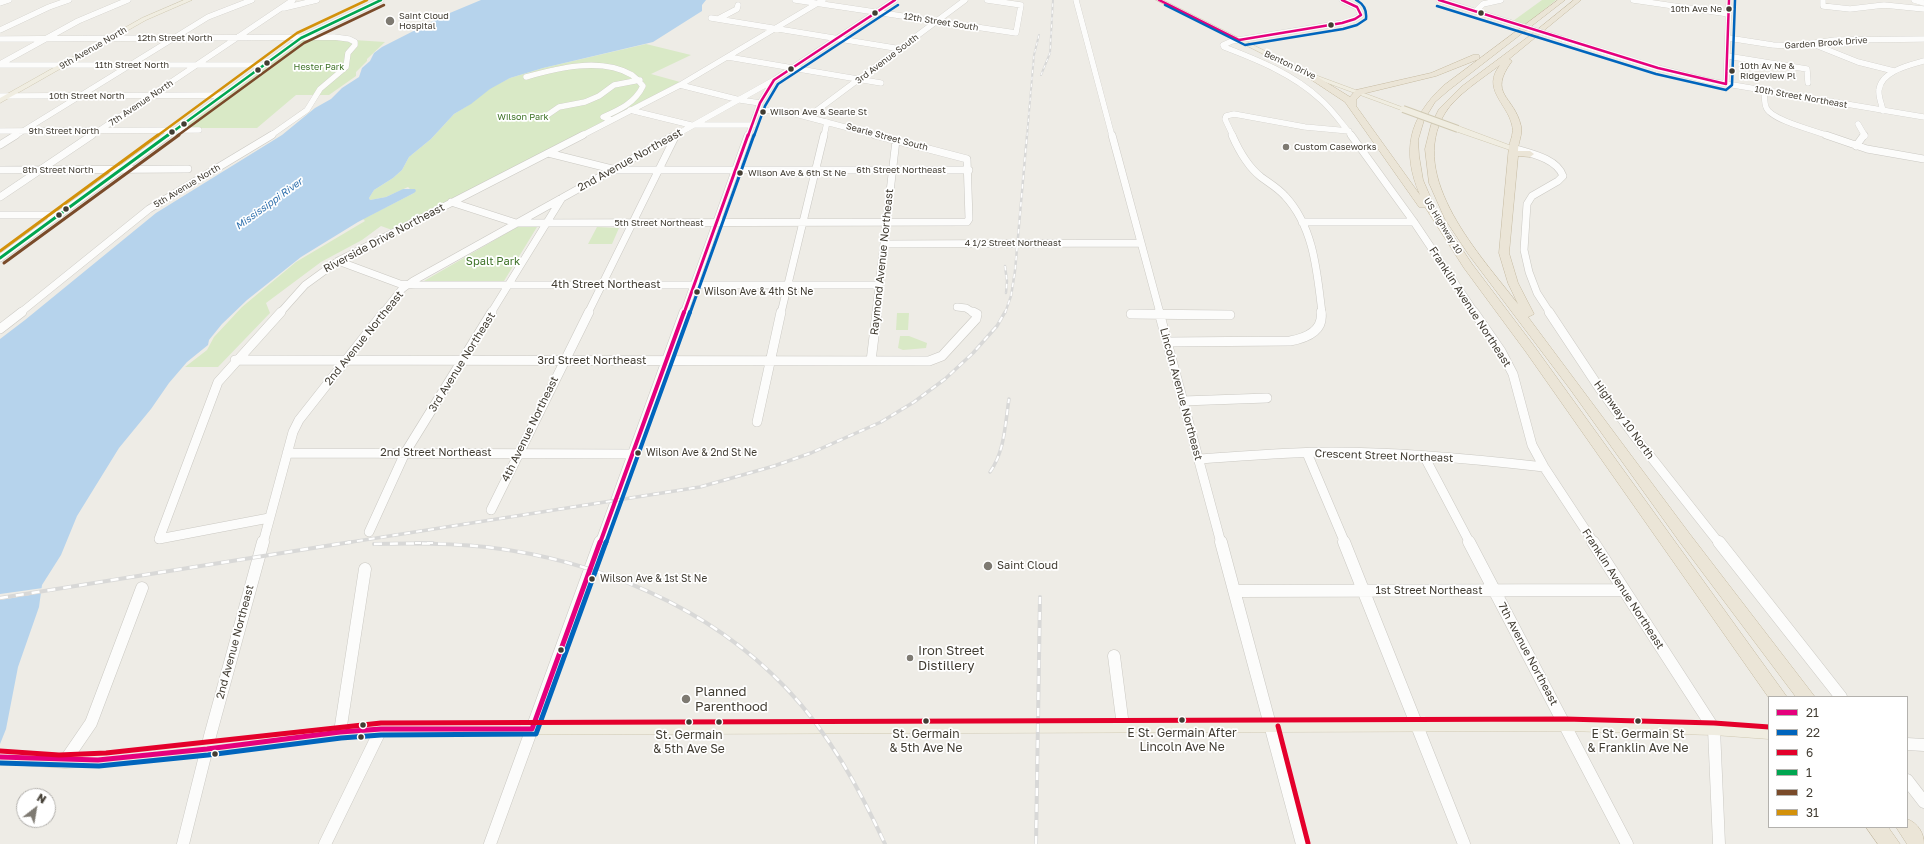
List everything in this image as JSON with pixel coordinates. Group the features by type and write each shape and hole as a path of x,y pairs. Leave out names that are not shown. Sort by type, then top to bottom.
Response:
{"highway":[{"name":"US Highway 10","path":"1562,0 1442,91 1428,106 1418,126 1414,140 1414,156 1418,180 1425,199 1453,244 1590,432 1669,546 1777,696"},
{"path":"1574,386 1530,317 1513,283 1507,266 1504,253 1505,239 1513,151 1518,134 1515,120 1499,94 1496,80 1504,65 1578,0"},
{"path":"1352,107 1352,100 1359,92 1425,77 1455,67 1520,33"},
{"path":"1532,39 1464,89 1442,111 1434,125 1429,149 1431,172 1443,206 1460,234 1574,386 1684,537 1805,696"},
{"path":"1305,73 1334,89 1348,100 1415,195 1453,244"},
{"path":"1513,151 1530,154"},
{"path":"1877,828 1890,844"},
{"path":"1907,828 1919,844"}],"main road":[{"name":"9th Avenue North","path":"0,101 153,14 189,0"},
{"name":"Benton Drive","path":"1159,0 1359,92"},
{"name":"Benton Drive","path":"1168,0 1305,73 1458,129 1513,151"},
{"path":"0,757 65,761 126,758 340,732 381,729 1565,725 1714,729 1768,733"}],"street":[{"path":"0,3 9,0"},
{"path":"0,30 42,10 69,0"},
{"path":"0,64 78,21 128,0"},
{"path":"0,145 208,17 252,0"},
{"name":"7th Avenue North","path":"0,197 293,0"},
{"name":"7th Avenue North","path":"281,8 292,7 317,0"},
{"path":"0,258 302,38 381,0"},
{"name":"12th Street South","path":"795,0 1016,33 1021,5 988,0"},
{"name":"Riverside Drive Northeast","path":"269,518 159,539 218,382 235,360 310,280 338,261 680,84 823,0"},
{"name":"2nd Avenue Northeast","path":"183,844 207,749 293,432 299,420 407,285 610,170 774,80 895,0"},
{"name":"3rd Avenue South","path":"808,117 965,0"},
{"name":"Lincoln Avenue Northeast","path":"1076,0 1140,243 1272,727 1302,844"},
{"path":"1242,39 1342,23 1355,19 1361,15 1357,7 1342,0"},
{"name":"10th Street Northeast","path":"1439,0 1674,73 1764,91 1924,117"},
{"path":"1476,11 1483,4 1501,0"},
{"path":"1634,0 1729,14"},
{"path":"1726,84 1729,0"},
{"path":"1823,0 1824,6 1850,9 1884,5 1924,8"},
{"path":"1914,0 1924,3"},
{"path":"718,19 737,9 738,5"},
{"path":"711,18 900,49"},
{"name":"Garden Brook Drive","path":"1728,38 1783,46 1813,44 1835,40 1924,39"},
{"name":"12th Street North","path":"0,39 349,39"},
{"name":"5th Avenue North","path":"0,329 150,209 285,127 307,110 320,89 346,67 348,53 355,45 355,42 349,39"},
{"name":"Franklin Avenue Northeast","path":"1242,39 1227,42 1223,45 1224,47 1258,60 1298,81 1322,100 1349,131 1414,222 1501,351 1513,374 1532,445 1544,467 1714,729"},
{"path":"1813,44 1852,60 1894,71"},
{"path":"1727,56 1807,69 1808,83"},
{"path":"728,57 881,83"},
{"path":"1883,111 1879,90 1880,85 1894,71 1924,61"},
{"name":"11th Street North","path":"0,64 264,65"},
{"path":"526,77 559,68 586,66 617,69 632,74 640,80 643,86 641,93 635,100 603,117 612,120"},
{"path":"544,118 559,107 585,102 599,96 614,85 640,80"},
{"path":"490,844 760,106 774,80"},
{"name":"Searle Street South","path":"680,84 736,100 808,117 967,159 969,170"},
{"path":"1764,91 1766,108 1778,117 1856,146 1924,158"},
{"name":"10th Street North","path":"0,96 222,96"},
{"path":"630,110 691,125 753,125"},
{"path":"1167,342 1290,341 1302,339 1318,328 1322,317 1314,252 1302,222 1289,199 1277,188 1256,173 1246,163 1225,119 1229,115 1242,115 1298,127 1325,131 1349,131"},
{"path":"757,422 787,285 827,122"},
{"path":"1856,146 1865,136 1858,124"},
{"name":"9th Street North","path":"0,131 199,130"},
{"name":"4th Avenue Northeast","path":"491,510 676,134"},
{"name":"Raymond Avenue Northeast","path":"871,361 896,140"},
{"name":"6th Street Northeast","path":"548,153 610,170 969,170"},
{"name":"Highway 10 North","path":"1530,154 1551,163 1561,169 1563,173 1563,176 1558,181 1532,196 1526,204 1524,250 1529,272 1537,293 1600,389 1636,438 1840,696"},
{"name":"8th Street North","path":"0,170 188,169"},
{"name":"5th Street Northeast","path":"451,202 516,223 967,222 969,219 969,170"},
{"name":"3rd Avenue Northeast","path":"369,532 405,453 563,197"},
{"path":"0,215 59,215"},
{"path":"1302,222 1414,222"},
{"name":"4 1/2 Street Northeast","path":"885,244 1140,243"},
{"name":"4th Street Northeast","path":"338,261 407,285 879,285"},
{"name":"3rd Street Northeast","path":"235,360 929,361 942,356 976,319 977,314 957,307"},
{"path":"1131,314 1230,315"},
{"path":"1183,401 1267,398"},
{"name":"2nd Street Northeast","path":"287,453 633,454"},
{"path":"1307,453 1365,591 1416,726 1464,844"},
{"name":"Crescent Street Northeast","path":"1199,459 1307,453 1365,453 1424,456 1544,467"},
{"name":"7th Avenue Northeast","path":"1424,456 1627,844"},
{"path":"340,732 365,569"},
{"path":"65,761 91,723 142,588"},
{"name":"1st Street Northeast","path":"1235,591 1495,592 1623,590"},
{"path":"1114,656 1124,726"},
{"path":"326,844 381,729"},
{"path":"1714,729 1719,844"},
{"path":"1908,744 1924,745"},
{"path":"1908,781 1924,802"}],"green space":[{"path":"1542,0 1556,0 1525,25 1513,21"},
{"name":"Hester Park","path":"304,39 338,39 385,42 367,59 367,61 356,72 356,76 329,95 296,95 257,128 183,128"},
{"name":"Wilson Park","path":"646,44 691,55 651,74 680,82 392,230 381,226 362,240 321,262 266,303 270,313 218,367 185,367 207,350 214,337 242,307 296,262 365,221 363,219 414,193 408,187 386,197 370,200 369,198 374,190 393,178 402,170 409,157 431,139 454,114 490,88 510,78 543,68"},
{"name":"Spalt Park","path":"519,226 537,227 504,281 424,281"},
{"path":"597,227 619,228 612,244 588,244"},
{"path":"897,313 909,313 908,330 896,330"},
{"path":"900,336 909,336 927,343 926,348 903,350 898,348"}],"water":[{"name":"Mississippi River","path":"481,0 706,0 702,5 702,11 653,42 543,68 510,78 490,89 471,104 454,114 431,139 409,157 402,170 393,178 374,190 369,198 370,200 386,197 403,189 415,189 416,191 414,193 358,222 301,257 247,300 222,324 209,340 208,345 187,362 169,383 151,409 119,448 77,516 61,555 42,585 39,607 18,667 6,729 0,744 0,339 156,213 282,135 315,108 331,99 342,88 359,77 362,68 370,61 374,53 382,47 445,15"}],"pier":[{"path":"43,588 42,593 0,600 0,594"}],"railway":[{"path":"1041,75 1050,53 1053,0"},
{"path":"1027,136 1034,55 1039,35"},
{"path":"1005,313 1011,296 1015,271 1027,135"},
{"path":"1005,266 1007,281 1006,293"},
{"path":"345,543 700,487 774,466 811,453 881,422 914,402 945,379 973,353 997,326 1005,312"},
{"path":"990,472 1002,446 1009,399"},
{"path":"0,598 351,542"},
{"path":"374,544 416,543"},
{"path":"416,543 433,543"},
{"path":"416,543 486,547 528,553 569,563 609,576 648,592 686,611 722,633 755,659 786,688 816,723 854,782 885,844"},
{"path":"1036,844 1040,597"}],"transit line":[{"name":"31","path":"0,251 297,33 367,0"},
{"name":"1","path":"0,258 301,38 381,0"},
{"name":"21","path":"0,757 98,760 207,749 340,732 381,729 532,729 760,103 774,80 895,0"},
{"name":"21","path":"1159,0 1239,40 1342,23 1355,19 1361,15 1357,7 1342,0"},
{"name":"22","path":"1165,5 1245,45 1343,29 1357,25 1366,19 1367,13 1362,3 1356,0"},
{"name":"21","path":"1439,0 1658,68 1726,84 1729,0"},
{"name":"22","path":"1437,6 1656,74 1726,90 1732,85 1735,0"},
{"name":"2","path":"4,263 304,43 384,5"},
{"name":"22","path":"0,763 99,766 208,755 341,738 381,735 536,734 765,106 778,84 898,5"},
{"name":"6","path":"0,751 59,755 106,753 185,746 302,731 381,723 1565,719 1714,723 1768,727"},
{"name":"6","path":"1278,726 1308,843"}],"place":[{"name":"10th Ave Ne","path":"1729,9"},
{"name":"Saint Cloud Hospital","path":"390,21"},
{"name":"10th Av Ne & Ridgeview Pl","path":"1732,71"},
{"name":"Wilson Ave & Searle St","path":"763,112"},
{"name":"Custom Caseworks","path":"1286,147"},
{"name":"Wilson Ave & 6th St Ne","path":"740,173"},
{"name":"Wilson Ave & 4th St Ne","path":"697,292"},
{"name":"Wilson Ave & 2nd St Ne","path":"638,453"},
{"name":"Saint Cloud","path":"988,566"},
{"name":"Wilson Ave & 1st St Ne","path":"592,579"},
{"name":"Iron Street Distillery","path":"910,658"},
{"name":"Planned Parenthood","path":"686,699"},
{"name":"E St. Germain After Lincoln Ave Ne","path":"1182,720"},
{"name":"St. Germain & 5th Ave Ne","path":"926,721"},
{"name":"E St. Germain St & Franklin Ave Ne","path":"1638,721"},
{"name":"St. Germain & 5th Ave Se","path":"689,722"}]}
